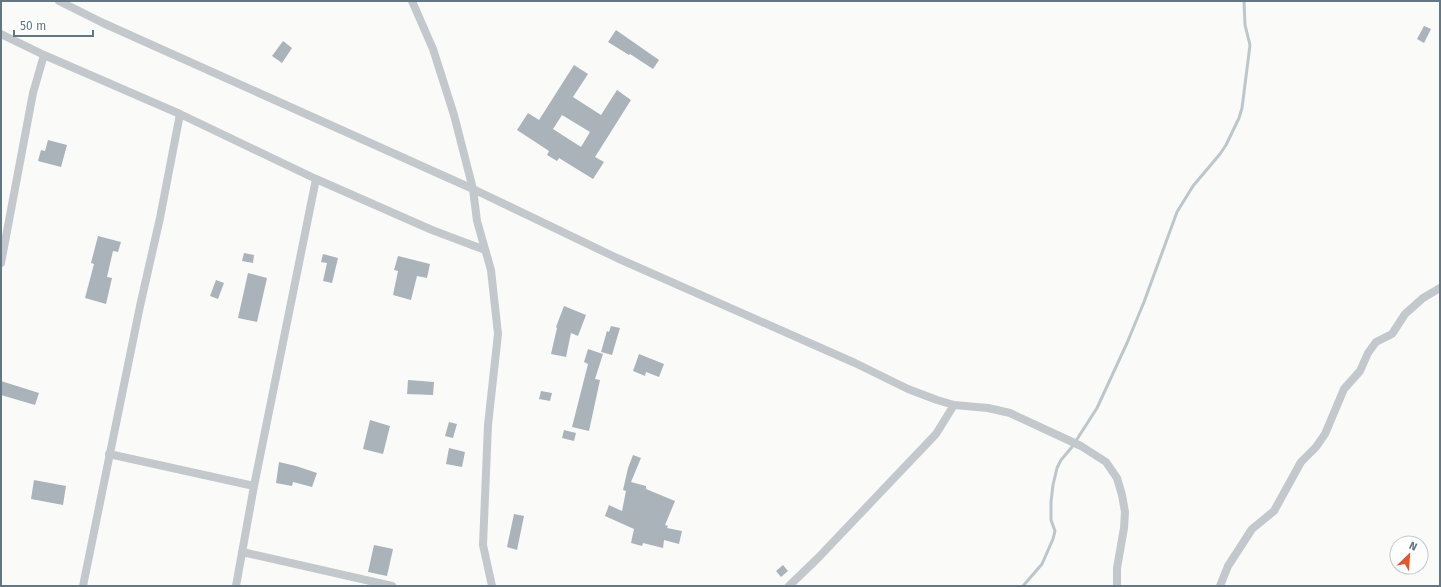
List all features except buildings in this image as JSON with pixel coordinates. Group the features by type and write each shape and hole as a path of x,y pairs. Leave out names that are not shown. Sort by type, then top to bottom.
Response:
{"street":[{"path":"59,1 103,23 473,189 617,258 908,389 954,405 988,408 1010,413 1082,446 1106,462 1116,478 1122,494 1124,528 1117,568 1117,586"},
{"path":"412,1 433,49 454,115 473,189 477,221 491,270 498,334 488,426 483,545 492,586"},
{"path":"1,34 44,55 180,114 316,179 426,227 485,250"},
{"path":"1,263 32,101 44,55"},
{"path":"83,586 180,114"},
{"path":"236,586 254,486 316,179"},
{"path":"1220,586 1228,566 1252,529 1274,511 1300,462 1316,447 1325,434 1344,389 1360,370 1368,353 1376,342 1392,334 1405,314 1423,298 1440,288"},
{"path":"790,586 936,434 954,405"},
{"path":"109,454 254,486"},
{"path":"242,552 392,586"}],"waterway":[{"path":"1023,586 1042,564 1053,539 1055,531 1051,520 1051,502 1057,468 1097,408 1144,302 1177,212 1193,186 1226,145 1239,118 1242,108 1250,45 1245,25 1244,1"}]}
